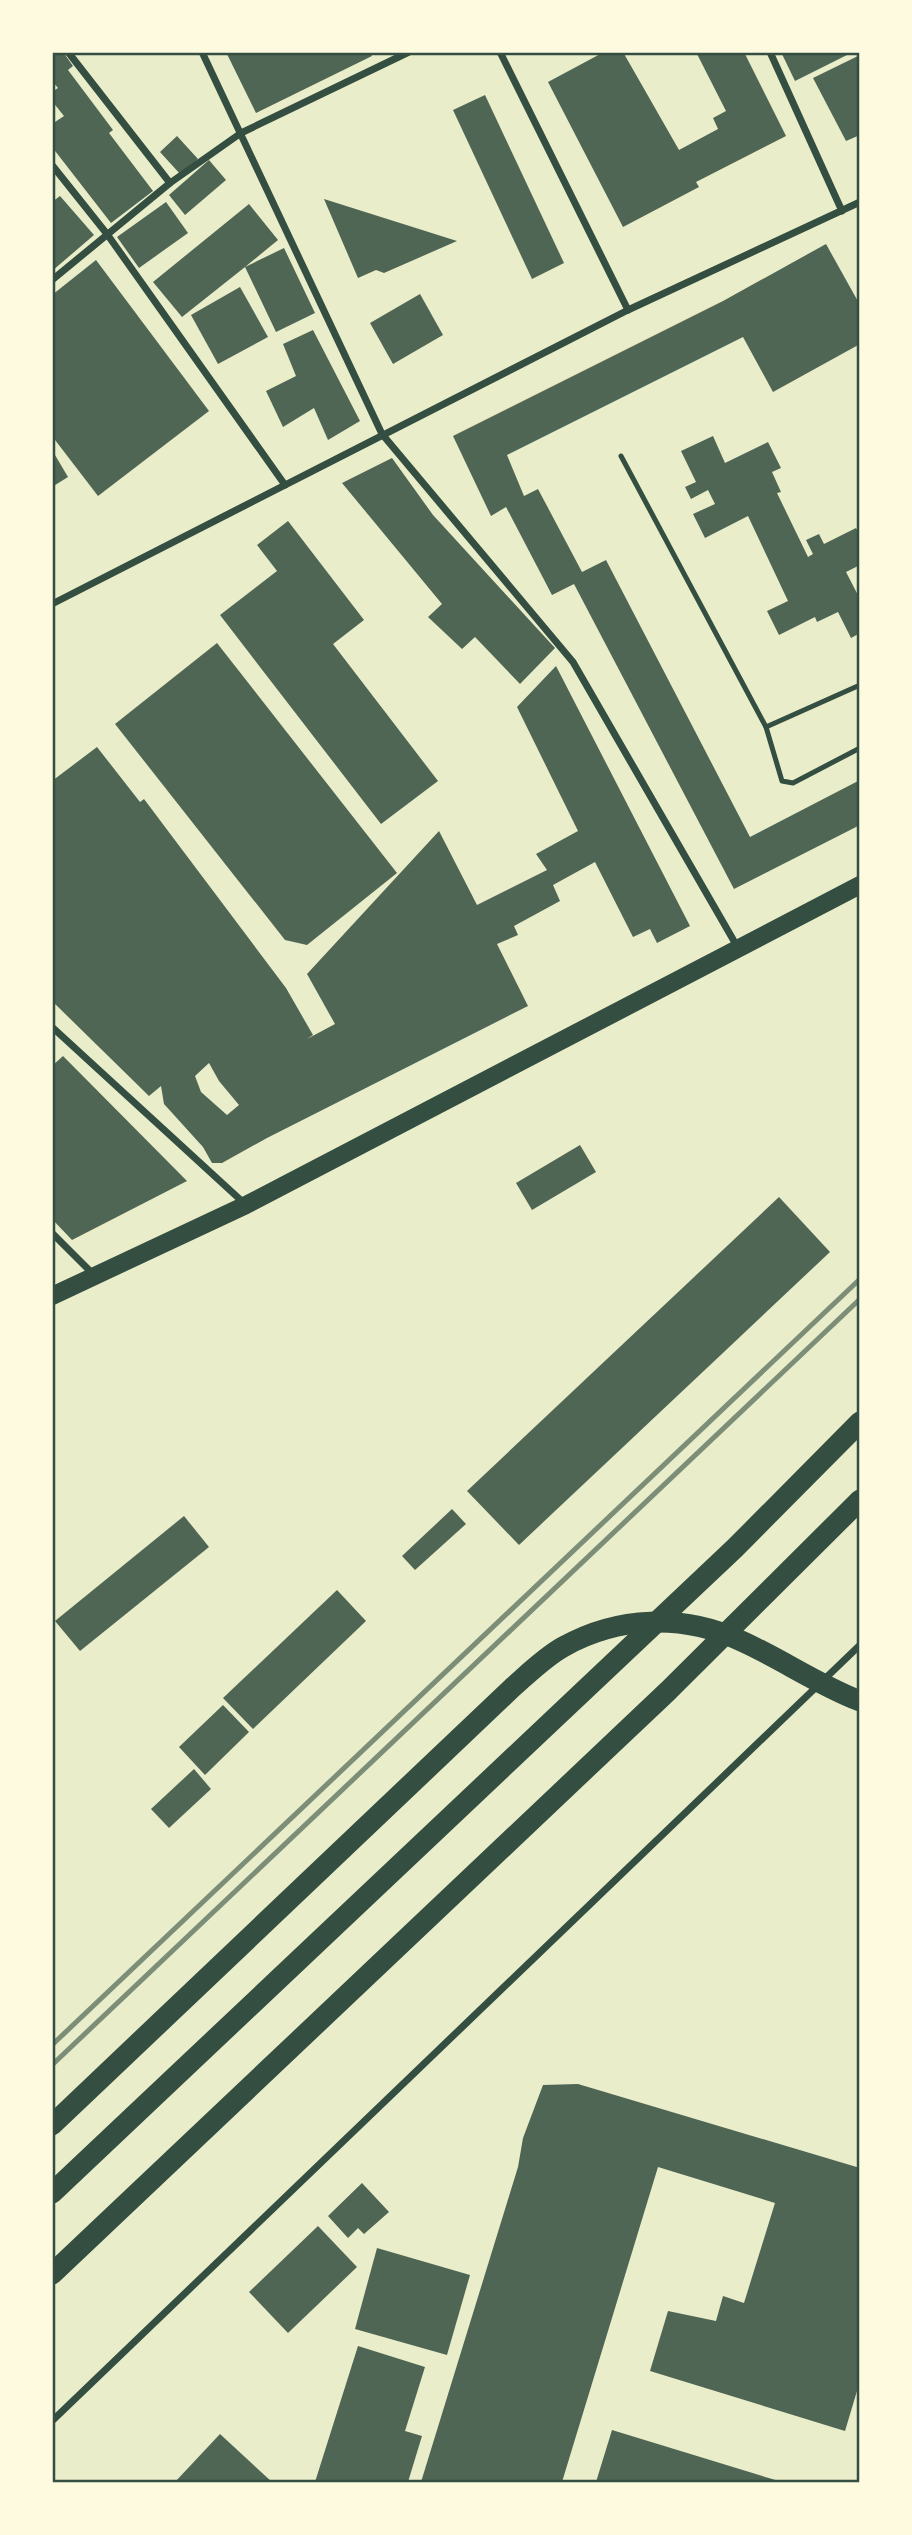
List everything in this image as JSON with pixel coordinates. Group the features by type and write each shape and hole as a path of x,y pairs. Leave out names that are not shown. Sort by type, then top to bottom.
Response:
{"highway":[{"path":"52,2193 725,1558 859,1422"},
{"path":"52,2274 668,1691 859,1500"},
{"path":"52,2125 513,1687 562,1647 622,1625 670,1621 694,1624 740,1640 859,1701"}],"main road":[{"path":"52,1296 246,1205 859,884"}],"street":[{"path":"68,52 170,183"},
{"path":"202,52 382,434 573,662 738,948"},
{"path":"52,280 170,183 241,133 409,52"},
{"path":"500,52 628,310"},
{"path":"770,52 842,211"},
{"path":"52,165 107,234 285,485"},
{"path":"52,604 628,310 859,202"},
{"path":"52,1027 246,1205"},
{"path":"52,1233 94,1275"},
{"path":"52,2421 859,1646"}],"lane":[{"path":"621,456 766,727 782,781 793,783 859,748"},
{"path":"766,727 859,685"}],"building":[{"path":"52,52 63,52 73,66 68,70 113,130 109,133 153,191 111,223 52,147 52,124 64,116 52,101 52,92 58,88 52,81"},
{"path":"226,52 370,52 372,56 256,113"},
{"path":"604,52 623,52 679,150 718,129 713,118 726,111 696,52 744,52 786,136 696,182 699,187 623,227 548,82"},
{"path":"781,52 853,52 795,81"},
{"path":"860,55 860,135 846,141 813,78"},
{"path":"485,95 564,263 532,279 453,110"},
{"path":"177,136 198,159 181,175 160,152"},
{"path":"209,160 226,180 185,215 169,195"},
{"path":"60,196 94,235 52,271 52,202"},
{"path":"324,199 457,241 384,273 376,270 358,278"},
{"path":"166,202 188,233 139,268 117,237"},
{"path":"249,204 278,240 182,317 153,282"},
{"path":"826,244 860,305 860,344 773,392 743,337 507,455 524,496 538,489 582,572 606,560 750,837 860,780 860,825 734,889 574,584 552,595 506,507 491,516 453,436 723,301"},
{"path":"284,248 315,313 276,332 245,267"},
{"path":"96,260 209,411 98,496 52,436 52,295"},
{"path":"240,287 268,337 218,364 191,315"},
{"path":"420,294 443,335 393,364 370,323"},
{"path":"313,330 360,421 328,440 314,408 283,427 266,391 296,376 283,344"},
{"path":"713,436 725,463 768,442 781,468 772,472 781,492 777,493 808,557 813,554 806,540 819,534 824,544 856,528 860,535 860,565 846,572 860,599 860,633 851,638 838,612 817,622 815,617 779,635 767,611 788,601 748,516 705,538 693,514 715,504 708,490 691,499 685,487 696,482 681,451"},
{"path":"55,455 68,477 52,487 52,457"},
{"path":"392,458 433,515 555,648 520,684 475,637 462,649 428,617 442,604 342,483"},
{"path":"288,521 364,620 333,644 438,781 381,824 220,615 277,571 257,545"},
{"path":"217,643 397,873 307,945 285,940 115,724"},
{"path":"556,666 690,926 657,943 650,929 633,937 595,862 553,885 560,901 514,926 518,935 497,944 528,1006 222,1163 212,1163 203,1147 164,1104 161,1086 149,1096 52,1001 52,781 97,747 140,802 144,799 286,988 313,1035 307,1039 335,1024 307,974 439,831 477,905 547,870 536,854 578,831 517,707","holes":["209,1063 219,1081 239,1105 227,1115 201,1092 195,1076"]},
{"path":"63,1056 187,1181 72,1240 52,1219 52,1066"},
{"path":"580,1145 596,1172 532,1210 516,1183"},
{"path":"779,1197 830,1252 519,1545 467,1491"},
{"path":"452,1509 466,1524 415,1570 402,1556"},
{"path":"184,1516 209,1547 80,1651 55,1621"},
{"path":"337,1590 366,1621 253,1729 223,1698"},
{"path":"223,1705 249,1732 205,1775 179,1747"},
{"path":"194,1769 211,1789 169,1828 151,1809"},
{"path":"578,2084 860,2168 860,2381 845,2431 650,2371 668,2311 716,2321 723,2296 744,2303 775,2203 658,2167 562,2482 421,2482 518,2167 523,2138 543,2085"},
{"path":"362,2183 389,2212 364,2234 358,2228 348,2238 328,2216"},
{"path":"318,2226 357,2267 288,2333 249,2292"},
{"path":"377,2248 470,2275 447,2355 355,2329"},
{"path":"358,2346 425,2367 405,2431 422,2436 408,2482 315,2482"},
{"path":"612,2430 782,2482 596,2482"},
{"path":"220,2434 272,2482 175,2482"}],"railway":[{"path":"52,2045 860,1279"},
{"path":"52,2065 860,1299"}]}
